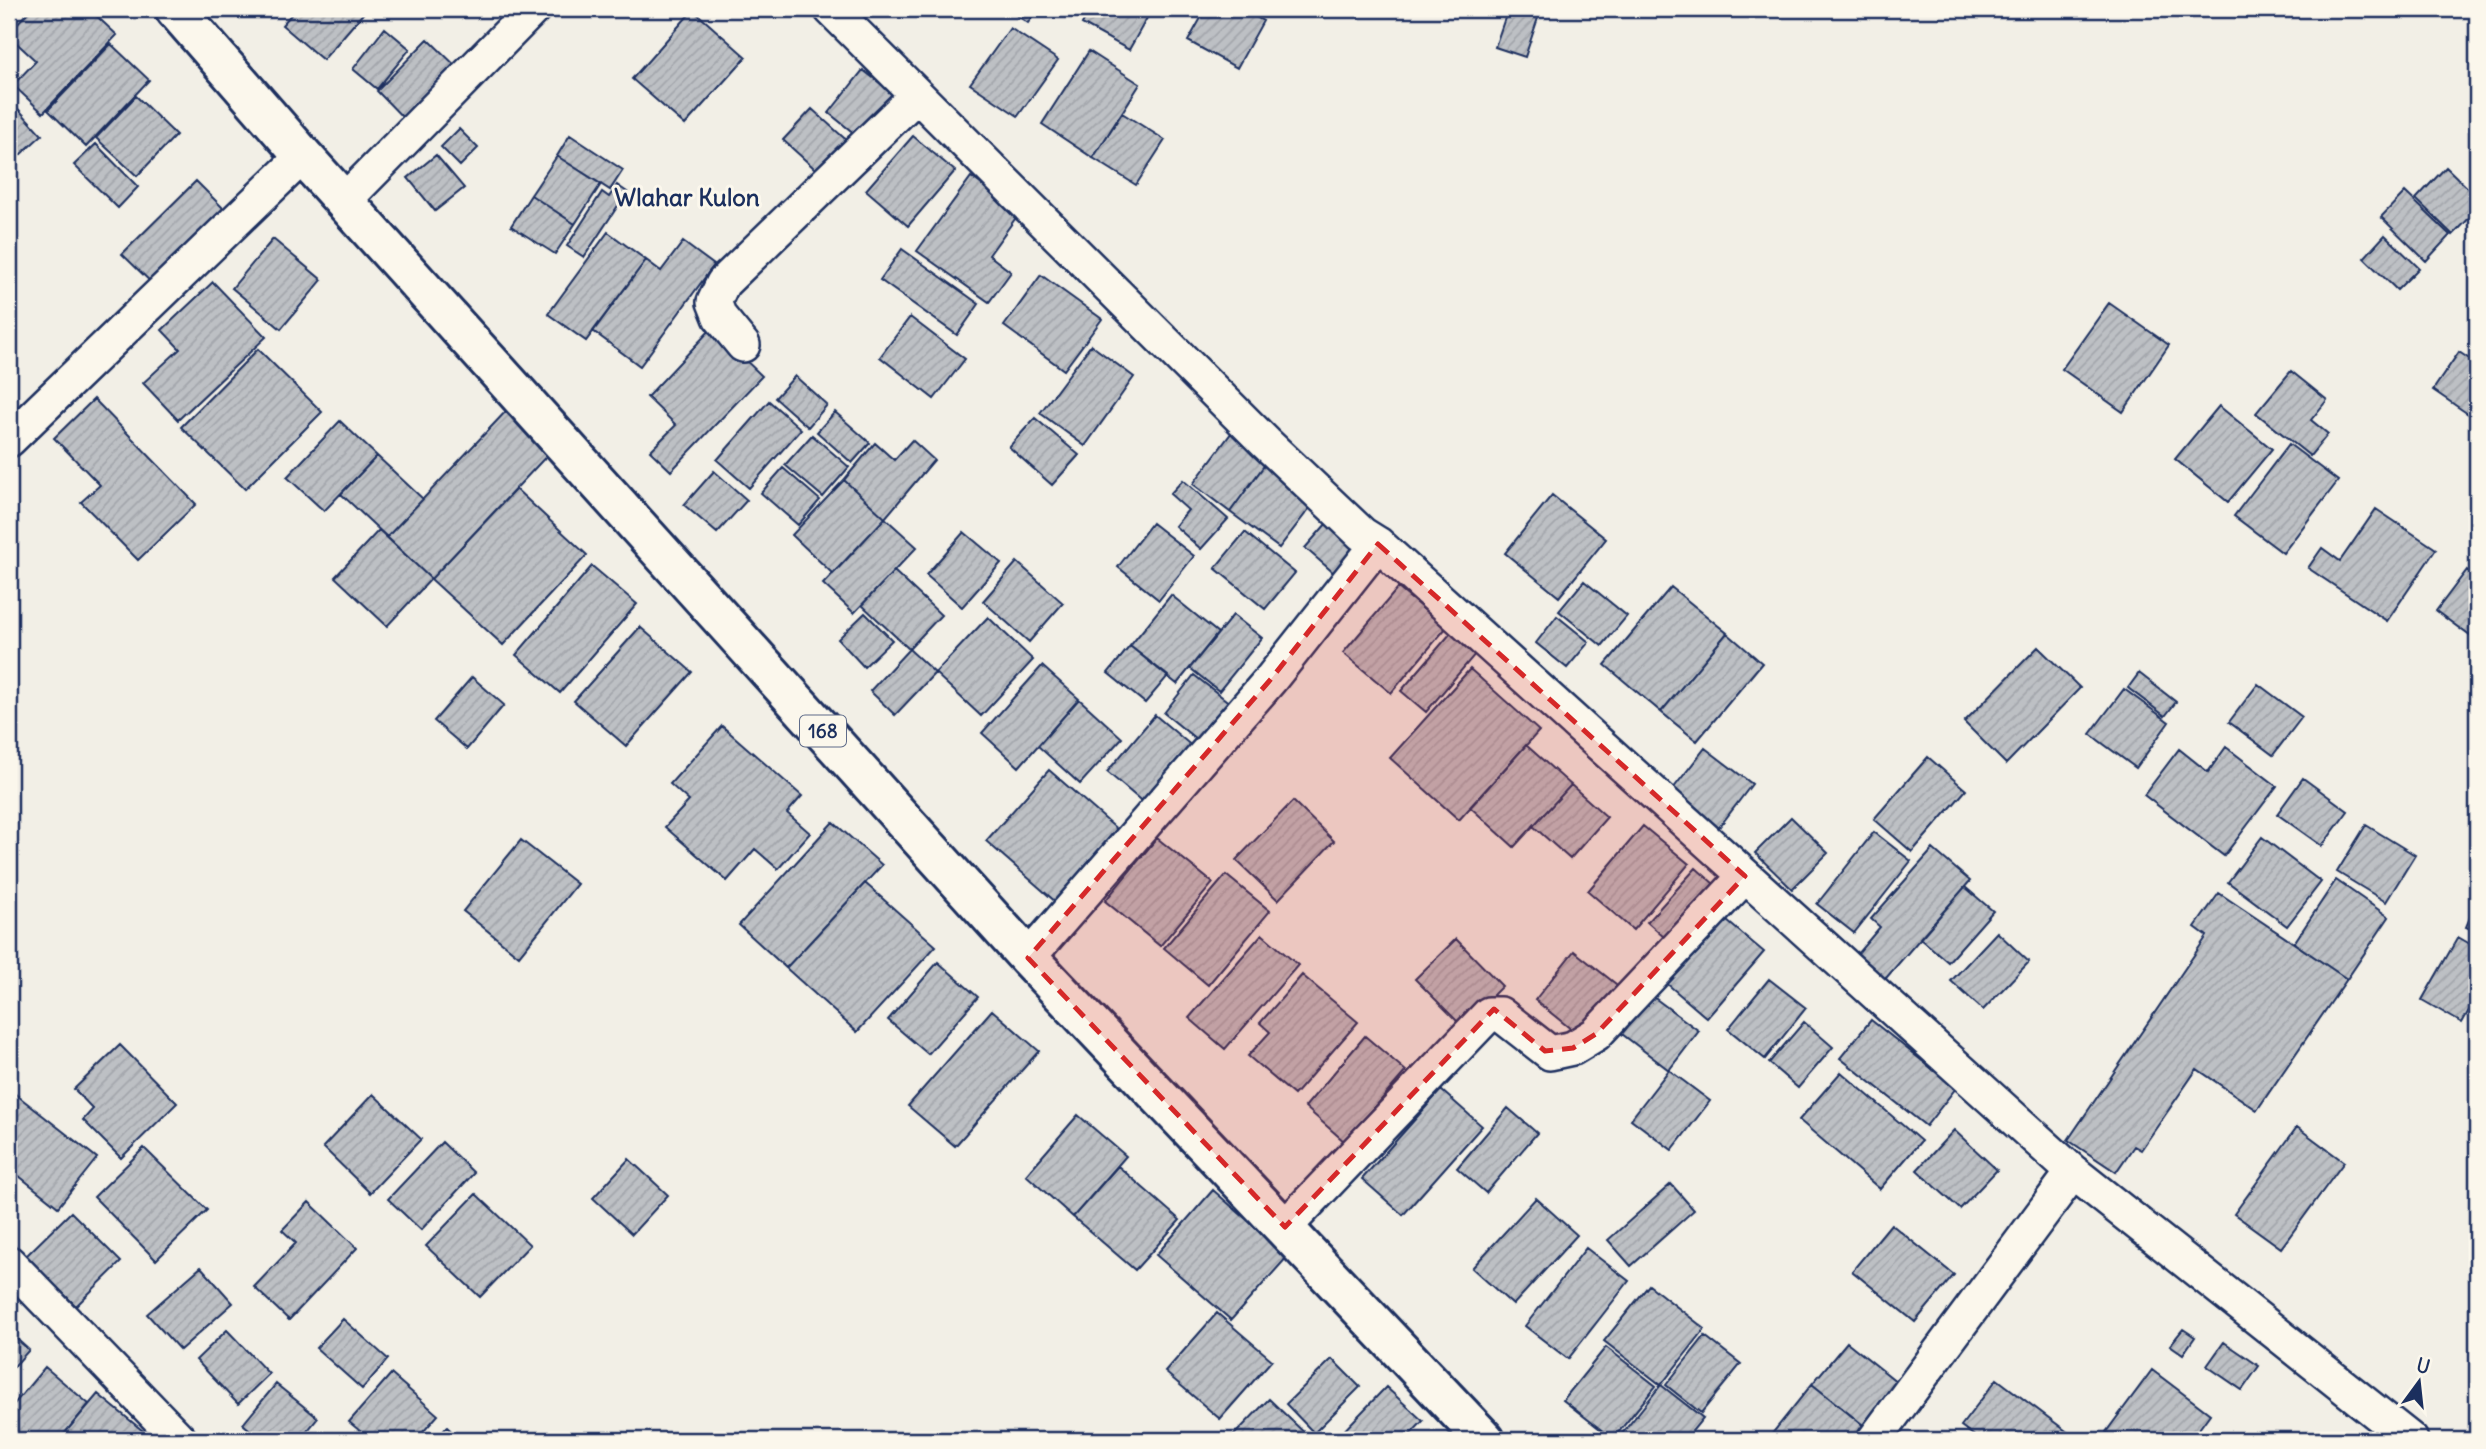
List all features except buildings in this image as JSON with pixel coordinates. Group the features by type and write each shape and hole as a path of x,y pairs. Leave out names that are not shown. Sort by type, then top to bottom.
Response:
{"main road":[{"name":"168","path":"175,9 303,156 1028,958 1485,1440"}],"street":[{"path":"345,200 533,9"},
{"path":"831,9 1266,443 1362,534 1378,544 2073,1172 2411,1440"},
{"path":"743,345 720,317 714,302 723,283 917,95"},
{"path":"9,440 303,156"},
{"path":"1028,958 1271,679 1378,544"},
{"path":"1285,1227 1489,1014 1500,1014 1550,1053 1573,1048 1596,1034 1745,876"},
{"path":"1874,1440 2073,1172"},
{"path":"9,1263 180,1440"}],"highlighted area":[{"path":"1378,544 1745,876 1596,1034 1573,1048 1545,1051 1494,1009 1285,1227 1028,958 1271,679"}],"district":[{"name":"Wlahar Kulon","path":"687,197"}]}
